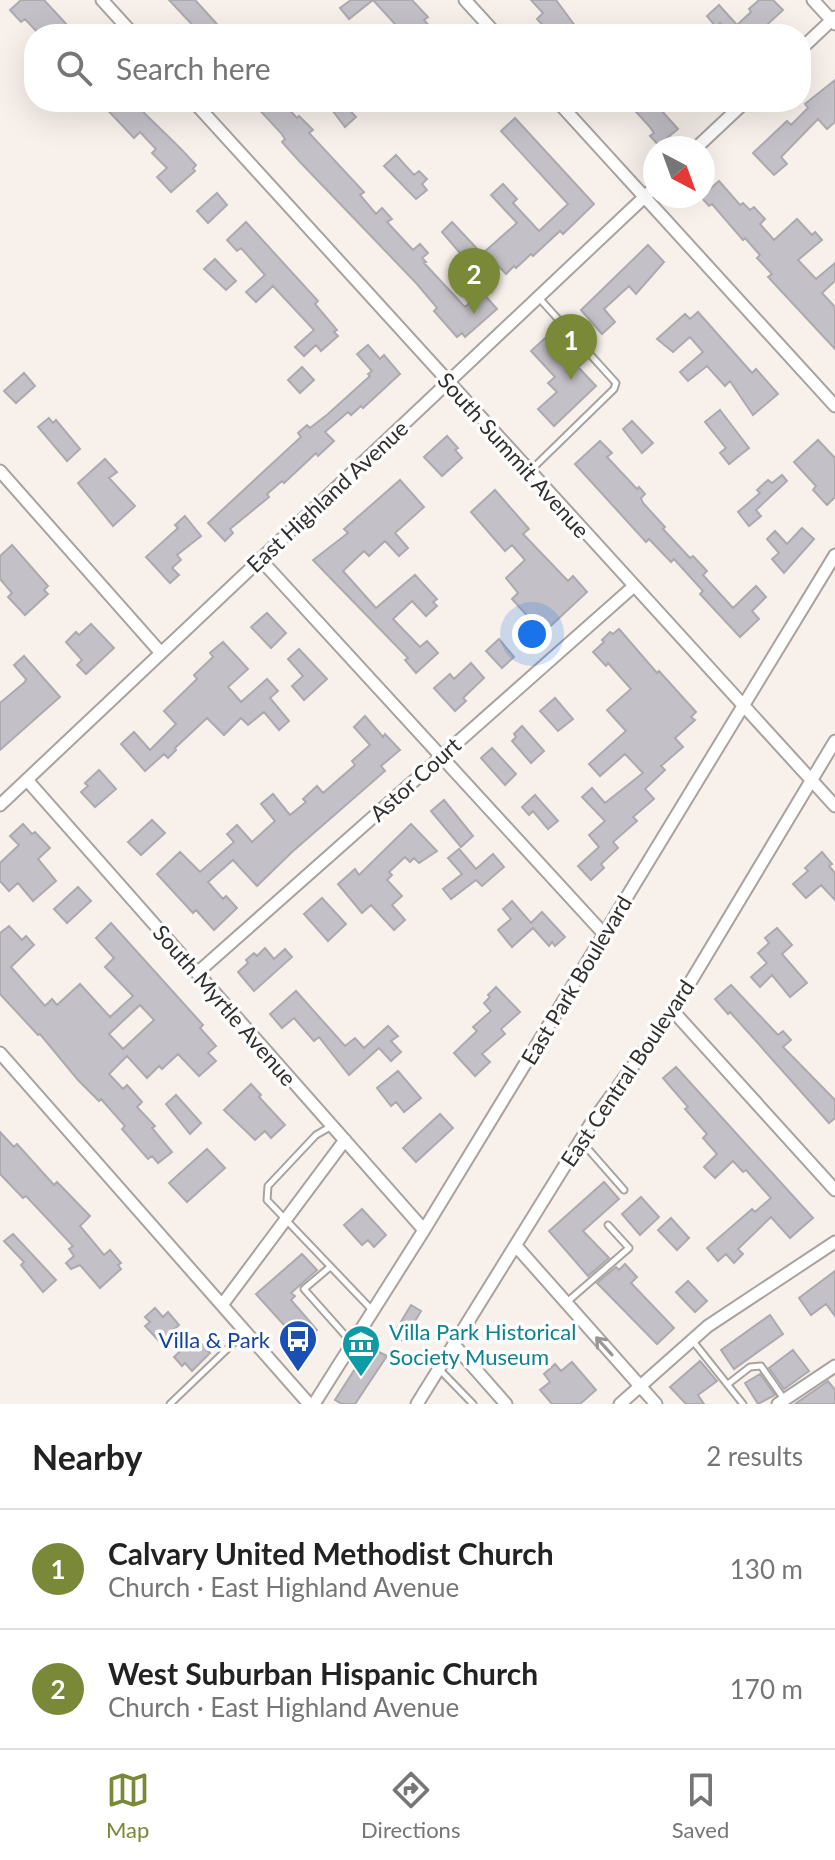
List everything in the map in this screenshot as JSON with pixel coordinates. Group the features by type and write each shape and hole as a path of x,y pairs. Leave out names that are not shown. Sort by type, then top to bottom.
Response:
{"street":[{"path":"102,0 124,24"},
{"path":"465,0 487,24"},
{"path":"811,41 834,21 813,0"},
{"name":"South Summit Avenue","path":"203,112 835,806"},
{"path":"567,112 643,196"},
{"path":"709,136 734,112"},
{"name":"East Highland Avenue","path":"0,805 643,198"},
{"path":"654,208 835,406"},
{"path":"0,471 161,653"},
{"name":"East Park Boulevard","path":"312,1404 374,1312 835,555"},
{"path":"260,559 604,934"},
{"name":"Astor Court","path":"197,973 634,586"},
{"name":"East Central Boulevard","path":"417,1404 580,1140 673,1011 835,741"},
{"name":"South Myrtle Avenue","path":"27,780 424,1230"},
{"path":"673,1011 835,1190"},
{"path":"0,1053 312,1404"},
{"path":"222,1305 345,1140"},
{"path":"620,1404 708,1326 835,1242"},
{"path":"516,1246 656,1404"},
{"path":"455,1346 506,1404"},
{"path":"781,1402 835,1366"}],"lane":[{"path":"529,472 614,389 616,383 538,297"},
{"path":"332,1126 316,1135 268,1186 267,1200 374,1312"},
{"path":"580,1140 624,1190"},
{"path":"566,1303 629,1248 608,1225"},
{"path":"330,1267 304,1289 353,1344"},
{"path":"170,1404 246,1332"},
{"path":"692,1340 743,1404"},
{"path":"728,1384 750,1367 761,1366 781,1402"},
{"path":"439,1370 473,1404"}],"building":[{"path":"21,0 44,0 66,24 30,24 25,19 21,22 10,10"},
{"path":"169,0 195,0 217,24 192,24"},
{"path":"351,0 373,0 349,19 340,8"},
{"path":"373,0 412,0 428,17 424,20 427,24 395,24"},
{"path":"531,0 556,0 574,24 542,24 537,19 543,13"},
{"path":"759,0 773,0 783,10 768,24 738,24 751,12 749,9"},
{"path":"719,5 736,24 714,24 707,16"},
{"path":"835,80 835,122 827,129 818,119 781,157 787,164 774,175 753,153 787,121 791,125 804,112 811,112 811,99"},
{"path":"109,112 143,112 196,165 195,171 171,192 157,177 167,168 152,153 156,149 140,132 134,138"},
{"path":"261,112 291,112 297,118 299,116 313,130 309,133 364,192 360,195 376,214 382,208 392,219 387,222 413,250 420,244 428,253 422,258 424,263 465,307 482,292 497,309 465,337 462,333 457,337 434,311 437,308 417,284 282,142 285,139"},
{"path":"334,112 351,112 356,117 345,127"},
{"path":"636,112 663,112 678,129 669,136 650,136 654,133"},
{"path":"515,118 594,204 563,234 560,231 533,256 531,254 506,274 493,260 477,273 442,232 452,222 482,254 517,223 491,195 503,184 517,199 513,203 539,231 568,204 501,131"},
{"path":"396,155 414,175 419,171 427,179 422,184 427,190 416,199 384,166"},
{"path":"719,181 740,205 743,203 750,210 754,207 765,219 760,224 774,240 797,219 812,235 815,232 822,240 798,260 816,279 835,263 835,281 822,293 835,307 835,349 768,277 772,274 757,258 760,255 715,207 715,185"},
{"path":"217,193 227,205 208,223 197,211"},
{"path":"246,222 318,301 315,304 337,330 334,332 338,336 321,351 316,345 304,356 295,347 314,330 273,286 256,302 246,292 265,275 241,248 237,251 227,240"},
{"path":"648,245 664,262 636,294 629,286 604,309 615,322 602,334 581,310"},
{"path":"215,259 236,281 226,290 204,269"},
{"path":"698,312 752,373 756,369 778,394 753,415 730,381 725,386 707,366 688,381 680,372 703,352 690,337 673,352 657,339 685,314 690,319"},
{"path":"554,330 584,362 578,367 596,386 554,426 538,409 557,392 548,383 555,377 531,351"},
{"path":"368,345 380,359 384,355 400,374 363,408 361,406 351,415 348,412 325,432 334,441 267,494 269,497 230,529 233,533 225,541 208,523 301,437 298,433 328,414 370,376 368,374 372,371 357,354"},
{"path":"302,367 314,380 300,393 288,380"},
{"path":"24,373 35,386 16,403 4,391"},
{"path":"720,410 749,448 729,464 720,453 726,448 705,422"},
{"path":"49,418 53,423 56,420 80,449 67,461 38,427"},
{"path":"632,421 653,443 642,453 623,429"},
{"path":"447,436 462,458 442,476 424,457"},
{"path":"818,440 835,458 835,497 827,505 813,490 816,486 794,462"},
{"path":"600,441 612,453 607,457 645,494 641,498 643,503 665,527 663,529 707,571 703,575 733,608 756,586 766,597 752,611 759,619 740,637 700,594 703,591 674,559 671,562 649,539 646,542 575,464"},
{"path":"105,459 117,472 109,478 135,506 113,526 78,483"},
{"path":"782,475 787,481 756,510 761,516 749,526 738,512 760,493 757,490 768,480 772,483"},
{"path":"400,480 424,507 395,533 408,548 399,556 385,541 369,556 364,551 343,571 376,608 415,575 437,599 433,602 437,606 426,616 412,601 393,619 420,647 427,641 438,653 416,673 405,660 408,658 313,560 348,533 344,529"},
{"path":"495,490 529,529 523,534 568,581 573,576 587,592 543,633 512,599 518,593 506,578 525,560 512,545 505,551 471,512"},
{"path":"185,516 201,536 177,555 181,560 172,568 179,575 170,583 146,557 178,528 175,525"},
{"path":"802,528 814,539 784,573 772,559 779,553 767,539 775,531 787,544"},
{"path":"12,545 48,586 44,590 48,594 25,615 8,597 12,593 0,579 0,556"},
{"path":"267,613 286,633 271,648 251,627"},
{"path":"91,624 114,648 86,674 77,665 82,660 66,642"},
{"path":"619,629 696,712 691,717 695,720 675,738 683,747 661,766 665,770 645,789 654,799 633,817 637,821 613,842 618,848 601,864 604,868 591,880 578,866 599,847 589,835 605,821 582,797 592,788 605,803 643,773 625,754 600,776 589,764 626,731 607,710 631,689 608,663 606,666 593,652 610,632 613,634"},
{"path":"499,639 514,657 502,668 486,651"},
{"path":"223,642 248,669 228,687 241,702 267,679 278,691 270,698 289,721 279,730 264,712 248,725 241,718 224,735 207,718 168,758 164,754 145,771 121,744 134,732 150,750 176,724 164,711 197,679 194,675 213,657 210,653"},
{"path":"299,649 327,679 304,700 292,686 303,676 288,659"},
{"path":"24,656 60,697 0,750 0,703 25,682 26,679 14,665"},
{"path":"471,663 484,678 463,698 466,701 455,711 434,688 450,674 454,679"},
{"path":"555,698 573,719 558,731 540,711"},
{"path":"365,716 383,737 385,734 400,750 381,766 385,771 257,886 233,860 208,882 223,899 226,896 237,908 214,930 196,910 193,913 157,874 180,852 200,872 234,842 227,834 237,825 252,842 275,821 261,804 273,794 290,815 306,802 303,799 317,786 323,793 355,765 352,761 370,745 354,727"},
{"path":"522,726 544,751 531,763 512,741"},
{"path":"492,748 516,774 505,785 481,758"},
{"path":"99,770 116,789 95,807 81,792 88,786 85,783"},
{"path":"535,795 558,821 548,829 533,811 529,815 522,807"},
{"path":"444,800 473,836 461,847 431,811"},
{"path":"152,820 165,833 141,855 128,842"},
{"path":"23,824 50,848 38,859 56,881 33,901 18,883 9,891 0,881 0,863 19,845 10,836"},
{"path":"411,824 437,851 419,863 414,858 410,862 405,857 389,872 392,875 387,880 402,896 392,905 405,920 394,930 371,905 362,913 338,884 355,869 359,875"},
{"path":"459,849 476,869 493,854 504,867 482,886 476,880 451,899 443,889 462,874 448,858"},
{"path":"822,852 835,873 835,900 821,885 806,898 793,884"},
{"path":"78,887 91,901 67,923 54,909"},
{"path":"322,898 346,924 328,941 304,914"},
{"path":"512,901 531,923 542,912 565,937 555,946 552,942 549,946 533,928 512,947 498,930 511,919 503,909"},
{"path":"111,923 203,1025 200,1028 216,1046 208,1053 216,1061 199,1076 178,1054 147,1078 127,1056 109,1074 123,1089 127,1085 142,1102 137,1107 155,1126 152,1128 172,1152 158,1163 152,1156 148,1159 101,1099 99,1101 78,1080 40,1034 0,994 0,933 9,926 22,940 26,936 34,945 11,967 45,1006 52,999 57,1005 80,984 110,1017 133,996 105,967 114,958 96,938","holes":["140,1005 154,1020 123,1049 109,1034"]},
{"path":"777,928 792,945 782,954 807,983 790,997 772,975 760,987 751,977 767,963 758,953 769,943 765,938"},
{"path":"265,948 274,959 285,949 292,957 254,991 238,972 248,963 246,960 254,953 257,956"},
{"path":"731,985 778,1035 783,1031 791,1040 783,1047 835,1100 835,1118 829,1123 715,999"},
{"path":"496,987 520,1012 501,1029 505,1034 482,1054 490,1062 475,1076 454,1053 477,1031 473,1027 491,1011 484,1003"},
{"path":"296,991 345,1046 355,1038 364,1048 388,1026 398,1036 391,1041 401,1052 391,1061 379,1048 349,1075 319,1037 314,1041 294,1018 282,1028 270,1014"},
{"path":"676,1067 813,1218 790,1238 771,1217 738,1249 743,1254 734,1263 726,1254 718,1261 707,1248 752,1209 755,1212 771,1198 746,1170 743,1172 733,1161 715,1178 704,1167 717,1154 703,1138 707,1134 685,1109 688,1107 663,1078"},
{"path":"398,1071 421,1098 404,1112 396,1102 391,1106 377,1088"},
{"path":"251,1084 285,1125 271,1138 265,1131 255,1140 224,1110"},
{"path":"176,1095 201,1123 190,1134 166,1104"},
{"path":"440,1114 453,1128 416,1162 403,1148"},
{"path":"0,1132 14,1147 17,1144 54,1185 57,1182 90,1216 80,1226 104,1255 110,1250 121,1263 118,1265 121,1269 100,1288 80,1265 71,1269 66,1263 74,1256 69,1249 73,1246 26,1196 23,1198 0,1174"},
{"path":"207,1149 225,1168 187,1202 169,1183"},
{"path":"604,1182 619,1199 583,1231 609,1258 588,1276 549,1231"},
{"path":"641,1197 659,1217 640,1235 622,1214"},
{"path":"362,1209 386,1235 374,1247 368,1240 362,1245 344,1225"},
{"path":"671,1218 689,1238 677,1250 658,1230"},
{"path":"13,1234 56,1280 43,1292 21,1265 24,1262 4,1241"},
{"path":"302,1254 317,1270 291,1293 295,1296 291,1300 317,1330 302,1345 256,1294"},
{"path":"625,1264 637,1277 631,1283 674,1328 657,1344 597,1283 616,1267 619,1270"},
{"path":"835,1271 835,1316 826,1304 811,1315 799,1298"},
{"path":"688,1281 707,1301 695,1312 676,1292"},
{"path":"411,1305 421,1311 403,1341 393,1335"},
{"path":"155,1308 163,1317 168,1312 179,1325 160,1342 145,1326 150,1322 145,1317"},
{"path":"770,1315 783,1334 734,1369 721,1350"},
{"path":"195,1337 210,1353 192,1371 174,1357"},
{"name":"Villa Park Historical Society Museum","path":"369,1347 387,1356 355,1404 342,1404 335,1400"},
{"path":"793,1350 809,1371 784,1389 769,1368"},
{"path":"700,1361 717,1381 698,1395 704,1404 686,1404 670,1387"},
{"path":"572,1362 596,1390 580,1404 552,1404 540,1390 550,1382 544,1374 555,1364 561,1371"},
{"path":"760,1374 775,1395 758,1404 745,1383"},
{"path":"828,1381 835,1390 835,1404 795,1404"}],"place":[{"name":"West Suburban Hispanic Church","path":"474,314"},
{"name":"Calvary United Methodist Church","path":"571,380"},
{"name":"Villa & Park","path":"298,1373"},
{"name":"Villa Park Historical Society Museum","path":"361,1378"}]}
